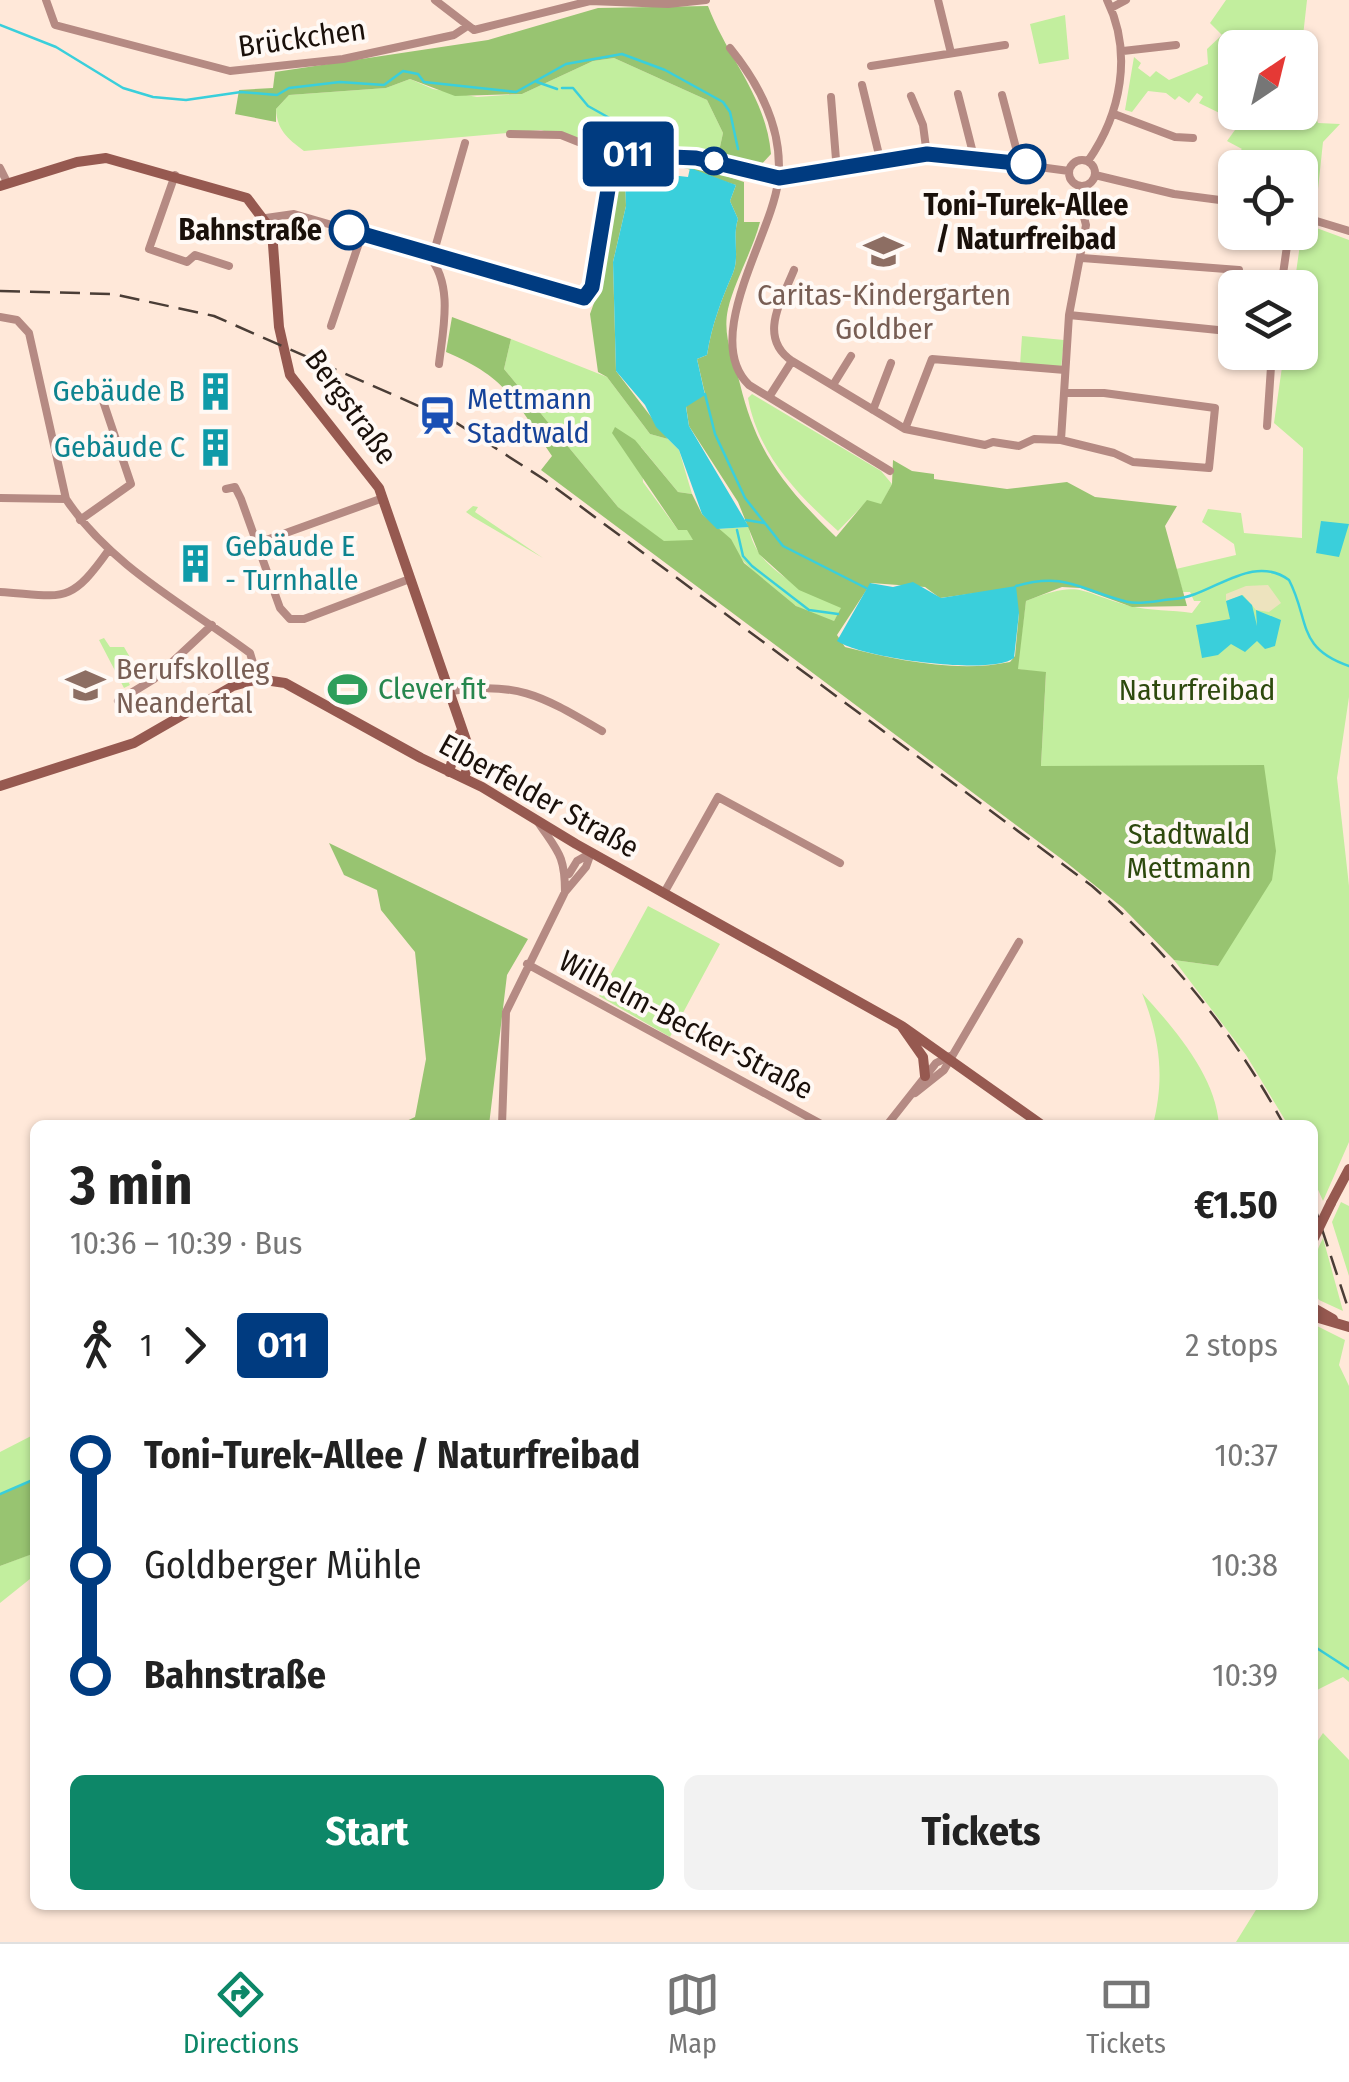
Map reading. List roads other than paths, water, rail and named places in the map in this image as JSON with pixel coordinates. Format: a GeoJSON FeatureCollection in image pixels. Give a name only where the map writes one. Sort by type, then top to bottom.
{"type":"FeatureCollection","features":[{"type":"Feature","properties":{"kind":"main road"},"geometry":{"type":"LineString","coordinates":[[4,185],[91,158],[121,160],[240,194],[266,218]]}},
{"type":"Feature","properties":{"kind":"main road","name":"Bergstraße"},"geometry":{"type":"LineString","coordinates":[[266,218],[272,231],[283,356],[290,375],[372,474],[383,498],[470,759],[464,778]]}},
{"type":"Feature","properties":{"kind":"main road"},"geometry":{"type":"LineString","coordinates":[[0,786],[134,743],[226,689],[258,679]]}},
{"type":"Feature","properties":{"kind":"main road","name":"Elberfelder Straße"},"geometry":{"type":"LineString","coordinates":[[258,679],[294,686],[902,1026],[950,1056],[1035,1120]]}},
{"type":"Feature","properties":{"kind":"main road"},"geometry":{"type":"LineString","coordinates":[[449,772],[459,750],[460,733]]}},
{"type":"Feature","properties":{"kind":"main road"},"geometry":{"type":"LineString","coordinates":[[902,1026],[923,1057],[925,1076]]}},
{"type":"Feature","properties":{"kind":"main road"},"geometry":{"type":"LineString","coordinates":[[1318,1232],[1349,1169]]}},
{"type":"Feature","properties":{"kind":"main road"},"geometry":{"type":"LineString","coordinates":[[1318,1310],[1343,1325]]}},
{"type":"Feature","properties":{"kind":"main road"},"geometry":{"type":"LineString","coordinates":[[1318,1318],[1343,1325]]}},
{"type":"Feature","properties":{"kind":"street","name":"Brückchen"},"geometry":{"type":"LineString","coordinates":[[46,0],[55,25],[126,41],[201,67],[243,71],[343,59],[454,35],[466,27],[480,29],[590,2],[668,4],[706,0]]}},
{"type":"Feature","properties":{"kind":"street"},"geometry":{"type":"LineString","coordinates":[[435,0],[457,13],[466,27]]}},
{"type":"Feature","properties":{"kind":"street"},"geometry":{"type":"LineString","coordinates":[[938,0],[952,53]]}},
{"type":"Feature","properties":{"kind":"street"},"geometry":{"type":"LineString","coordinates":[[1088,161],[1110,128],[1123,50],[1109,4],[1126,0]]}},
{"type":"Feature","properties":{"kind":"street"},"geometry":{"type":"LineString","coordinates":[[871,66],[1005,45]]}},
{"type":"Feature","properties":{"kind":"street"},"geometry":{"type":"LineString","coordinates":[[1123,50],[1176,45]]}},
{"type":"Feature","properties":{"kind":"street"},"geometry":{"type":"LineString","coordinates":[[730,48],[764,98],[774,130],[779,178],[767,227],[731,324],[743,379],[890,471]]}},
{"type":"Feature","properties":{"kind":"street"},"geometry":{"type":"LineString","coordinates":[[862,85],[881,162]]}},
{"type":"Feature","properties":{"kind":"street"},"geometry":{"type":"LineString","coordinates":[[958,94],[974,157]]}},
{"type":"Feature","properties":{"kind":"street"},"geometry":{"type":"LineString","coordinates":[[1002,95],[1015,129],[1020,163]]}},
{"type":"Feature","properties":{"kind":"street"},"geometry":{"type":"LineString","coordinates":[[912,96],[923,125],[927,154]]}},
{"type":"Feature","properties":{"kind":"street"},"geometry":{"type":"LineString","coordinates":[[831,98],[837,172]]}},
{"type":"Feature","properties":{"kind":"street"},"geometry":{"type":"LineString","coordinates":[[1114,114],[1176,136],[1193,138]]}},
{"type":"Feature","properties":{"kind":"street"},"geometry":{"type":"LineString","coordinates":[[510,134],[560,135],[616,157],[643,153],[696,158],[779,178],[837,172],[927,154],[1069,171]]}},
{"type":"Feature","properties":{"kind":"street"},"geometry":{"type":"LineString","coordinates":[[439,364],[445,299],[429,254],[466,143]]}},
{"type":"Feature","properties":{"kind":"street"},"geometry":{"type":"LineString","coordinates":[[266,218],[294,214],[587,297],[616,157]]}},
{"type":"Feature","properties":{"kind":"street"},"geometry":{"type":"LineString","coordinates":[[1084,187],[1072,182],[1069,171],[1075,162],[1088,161]]}},
{"type":"Feature","properties":{"kind":"street"},"geometry":{"type":"LineString","coordinates":[[1088,161],[1096,176],[1218,200]]}},
{"type":"Feature","properties":{"kind":"street"},"geometry":{"type":"LineString","coordinates":[[0,168],[4,185]]}},
{"type":"Feature","properties":{"kind":"street"},"geometry":{"type":"LineString","coordinates":[[175,176],[149,249],[187,262],[195,255],[228,266]]}},
{"type":"Feature","properties":{"kind":"street"},"geometry":{"type":"LineString","coordinates":[[1061,440],[1069,315],[1082,258],[1084,187],[1096,176]]}},
{"type":"Feature","properties":{"kind":"street"},"geometry":{"type":"LineString","coordinates":[[1318,222],[1349,231]]}},
{"type":"Feature","properties":{"kind":"street"},"geometry":{"type":"LineString","coordinates":[[331,326],[362,234]]}},
{"type":"Feature","properties":{"kind":"street"},"geometry":{"type":"LineString","coordinates":[[1082,258],[1239,270]]}},
{"type":"Feature","properties":{"kind":"street"},"geometry":{"type":"LineString","coordinates":[[794,270],[772,328],[778,347],[792,360],[905,429],[985,445],[993,442],[1019,446],[1034,438],[1061,440],[1133,462],[1209,468],[1217,414],[1212,407],[1066,393]]}},
{"type":"Feature","properties":{"kind":"street"},"geometry":{"type":"LineString","coordinates":[[1069,315],[1218,330]]}},
{"type":"Feature","properties":{"kind":"street"},"geometry":{"type":"LineString","coordinates":[[0,317],[16,320],[32,342],[66,499],[80,520],[108,551],[250,653],[258,679]]}},
{"type":"Feature","properties":{"kind":"street"},"geometry":{"type":"LineString","coordinates":[[833,385],[851,356]]}},
{"type":"Feature","properties":{"kind":"street"},"geometry":{"type":"LineString","coordinates":[[905,429],[932,359],[1065,370]]}},
{"type":"Feature","properties":{"kind":"street"},"geometry":{"type":"LineString","coordinates":[[769,398],[792,360]]}},
{"type":"Feature","properties":{"kind":"street"},"geometry":{"type":"LineString","coordinates":[[873,410],[890,363]]}},
{"type":"Feature","properties":{"kind":"street"},"geometry":{"type":"LineString","coordinates":[[1267,426],[1271,370]]}},
{"type":"Feature","properties":{"kind":"street"},"geometry":{"type":"LineString","coordinates":[[80,520],[132,484],[102,398]]}},
{"type":"Feature","properties":{"kind":"street"},"geometry":{"type":"LineString","coordinates":[[226,489],[235,487],[280,608],[290,619],[304,620],[408,580]]}},
{"type":"Feature","properties":{"kind":"street"},"geometry":{"type":"LineString","coordinates":[[0,498],[66,499]]}},
{"type":"Feature","properties":{"kind":"street"},"geometry":{"type":"LineString","coordinates":[[258,544],[383,498]]}},
{"type":"Feature","properties":{"kind":"street"},"geometry":{"type":"LineString","coordinates":[[0,592],[62,596],[76,592],[108,551]]}},
{"type":"Feature","properties":{"kind":"street"},"geometry":{"type":"LineString","coordinates":[[118,701],[154,679],[212,625]]}},
{"type":"Feature","properties":{"kind":"street"},"geometry":{"type":"LineString","coordinates":[[446,692],[482,686],[514,687],[544,698],[602,731]]}},
{"type":"Feature","properties":{"kind":"street"},"geometry":{"type":"LineString","coordinates":[[664,893],[718,797],[840,863]]}},
{"type":"Feature","properties":{"kind":"street"},"geometry":{"type":"LineString","coordinates":[[538,822],[560,851],[567,878]]}},
{"type":"Feature","properties":{"kind":"street"},"geometry":{"type":"LineString","coordinates":[[565,892],[576,861],[591,853]]}},
{"type":"Feature","properties":{"kind":"street"},"geometry":{"type":"LineString","coordinates":[[502,1120],[506,1012],[565,892],[586,867],[591,853]]}},
{"type":"Feature","properties":{"kind":"street"},"geometry":{"type":"LineString","coordinates":[[915,1092],[944,1070],[1019,942]]}},
{"type":"Feature","properties":{"kind":"street","name":"Wilhelm-Becker-Straße"},"geometry":{"type":"LineString","coordinates":[[527,964],[814,1120]]}},
{"type":"Feature","properties":{"kind":"street"},"geometry":{"type":"LineString","coordinates":[[891,1120],[925,1076],[950,1056]]}},
{"type":"Feature","properties":{"kind":"water"},"geometry":{"type":"Polygon","coordinates":[[[653,167],[653,173],[688,177],[690,168],[736,185],[730,201],[738,219],[735,267],[717,313],[707,355],[697,359],[705,395],[686,407],[689,426],[749,527],[717,529],[702,514],[679,450],[656,427],[645,405],[616,371],[613,262],[626,206],[625,177],[653,167]]]}},
{"type":"Feature","properties":{"kind":"water"},"geometry":{"type":"Polygon","coordinates":[[[1321,521],[1349,524],[1339,557],[1316,553],[1321,521]]]}},
{"type":"Feature","properties":{"kind":"water"},"geometry":{"type":"Polygon","coordinates":[[[913,582],[941,598],[1016,586],[1019,613],[1014,658],[980,665],[926,663],[872,653],[837,641],[870,583],[893,587],[913,582]]]}},
{"type":"Feature","properties":{"kind":"water"},"geometry":{"type":"Polygon","coordinates":[[[1242,595],[1252,605],[1257,626],[1256,610],[1281,620],[1275,646],[1265,649],[1257,641],[1245,652],[1231,644],[1218,655],[1202,658],[1196,625],[1230,619],[1226,601],[1242,595]]]}},
{"type":"Feature","properties":{"kind":"waterway"},"geometry":{"type":"LineString","coordinates":[[0,25],[56,47],[123,88],[153,97],[186,100],[241,92],[277,95],[289,88],[340,82],[384,85],[403,71],[418,74],[424,82],[516,92],[566,64],[622,54],[665,70],[723,102],[730,112],[738,149]]}},
{"type":"Feature","properties":{"kind":"waterway"},"geometry":{"type":"LineString","coordinates":[[537,82],[557,89]]}},
{"type":"Feature","properties":{"kind":"waterway"},"geometry":{"type":"LineString","coordinates":[[562,88],[573,88],[588,106],[622,125]]}},
{"type":"Feature","properties":{"kind":"waterway"},"geometry":{"type":"LineString","coordinates":[[705,394],[715,434],[745,498],[783,546],[866,588]]}},
{"type":"Feature","properties":{"kind":"waterway"},"geometry":{"type":"LineString","coordinates":[[746,520],[764,523]]}},
{"type":"Feature","properties":{"kind":"waterway"},"geometry":{"type":"LineString","coordinates":[[737,530],[743,556],[752,566],[809,610],[838,614]]}},
{"type":"Feature","properties":{"kind":"waterway"},"geometry":{"type":"LineString","coordinates":[[1016,586],[1061,582],[1139,603],[1188,596],[1246,573],[1275,573],[1289,580],[1312,641],[1320,651],[1349,666]]}},
{"type":"Feature","properties":{"kind":"waterway"},"geometry":{"type":"LineString","coordinates":[[0,1494],[30,1481]]}},
{"type":"Feature","properties":{"kind":"waterway"},"geometry":{"type":"LineString","coordinates":[[1318,1649],[1349,1669]]}},
{"type":"Feature","properties":{"kind":"railway"},"geometry":{"type":"LineString","coordinates":[[0,291],[113,294],[214,316],[455,422],[545,480],[1092,886],[1199,997],[1281,1120]]}},
{"type":"Feature","properties":{"kind":"railway"},"geometry":{"type":"LineString","coordinates":[[1318,1217],[1349,1311]]}},
{"type":"Feature","properties":{"kind":"place","name":"Toni-Turek-Allee / Naturfreibad"},"geometry":{"type":"Point","coordinates":[1026,164]}},
{"type":"Feature","properties":{"kind":"place","name":"Bahnstraße"},"geometry":{"type":"Point","coordinates":[349,230]}},
{"type":"Feature","properties":{"kind":"place","name":"Caritas-Kindergarten Goldber"},"geometry":{"type":"Point","coordinates":[884,251]}},
{"type":"Feature","properties":{"kind":"place","name":"Gebäude B"},"geometry":{"type":"Point","coordinates":[215,391]}},
{"type":"Feature","properties":{"kind":"place","name":"Mettmann Stadtwald"},"geometry":{"type":"Point","coordinates":[437,416]}},
{"type":"Feature","properties":{"kind":"place","name":"Gebäude C"},"geometry":{"type":"Point","coordinates":[215,447]}},
{"type":"Feature","properties":{"kind":"place","name":"Gebäude E - Turnhalle"},"geometry":{"type":"Point","coordinates":[195,563]}},
{"type":"Feature","properties":{"kind":"place","name":"Berufskolleg Neandertal"},"geometry":{"type":"Point","coordinates":[86,686]}},
{"type":"Feature","properties":{"kind":"place","name":"Clever fit"},"geometry":{"type":"Point","coordinates":[348,689]}},
{"type":"Feature","properties":{"kind":"park label","name":"Naturfreibad"},"geometry":{"type":"Point","coordinates":[1197,690]}},
{"type":"Feature","properties":{"kind":"park label","name":"Stadtwald Mettmann"},"geometry":{"type":"Point","coordinates":[1189,851]}}]}
